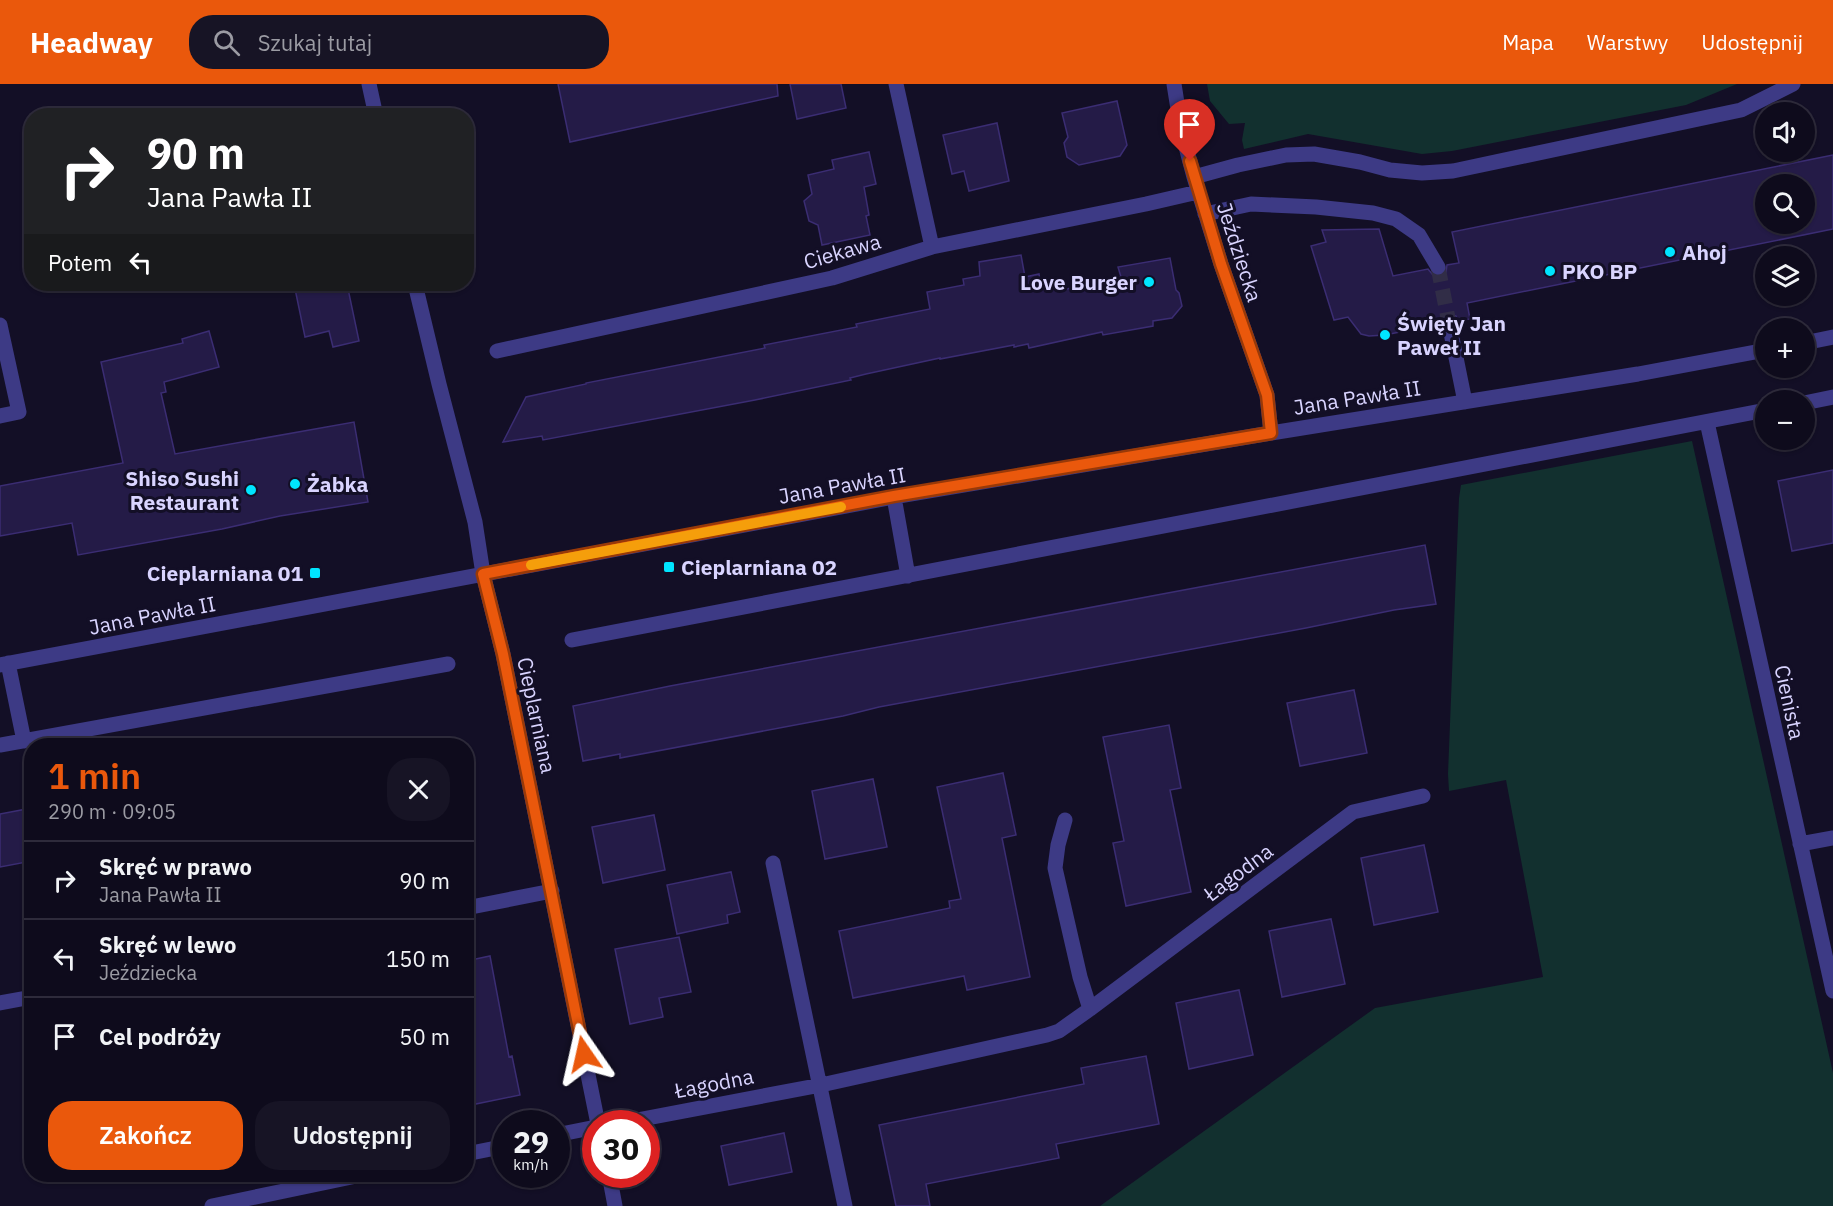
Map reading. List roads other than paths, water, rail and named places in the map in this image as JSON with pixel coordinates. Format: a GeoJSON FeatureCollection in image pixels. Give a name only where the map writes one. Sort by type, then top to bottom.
{"type":"FeatureCollection","features":[{"type":"Feature","properties":{"kind":"street"},"geometry":{"type":"LineString","coordinates":[[369,84],[374,108]]}},
{"type":"Feature","properties":{"kind":"street"},"geometry":{"type":"LineString","coordinates":[[896,84],[932,247]]}},
{"type":"Feature","properties":{"kind":"street","name":"Jeździecka"},"geometry":{"type":"LineString","coordinates":[[1174,84],[1181,128],[1196,184],[1267,395],[1271,433]]}},
{"type":"Feature","properties":{"kind":"street","name":"Ciekawa"},"geometry":{"type":"LineString","coordinates":[[496,351],[832,278],[932,247],[1196,184],[1238,165],[1286,155],[1314,154],[1390,170],[1422,173],[1453,171],[1741,110],[1793,84]]}},
{"type":"Feature","properties":{"kind":"street"},"geometry":{"type":"LineString","coordinates":[[1205,214],[1251,204],[1316,207],[1372,213],[1396,219],[1419,235],[1438,267]]}},
{"type":"Feature","properties":{"kind":"street","name":"Cieplarniana"},"geometry":{"type":"LineString","coordinates":[[417,291],[475,522],[483,574],[503,654],[595,1110]]}},
{"type":"Feature","properties":{"kind":"street"},"geometry":{"type":"LineString","coordinates":[[1449,322],[1465,402]]}},
{"type":"Feature","properties":{"kind":"street"},"geometry":{"type":"LineString","coordinates":[[0,325],[19,412],[0,416]]}},
{"type":"Feature","properties":{"kind":"street"},"geometry":{"type":"LineString","coordinates":[[1815,340],[1833,337]]}},
{"type":"Feature","properties":{"kind":"street","name":"Jana Pawła II"},"geometry":{"type":"LineString","coordinates":[[4,664],[894,496],[1638,374],[1755,352]]}},
{"type":"Feature","properties":{"kind":"street"},"geometry":{"type":"LineString","coordinates":[[1815,401],[1833,397]]}},
{"type":"Feature","properties":{"kind":"street"},"geometry":{"type":"LineString","coordinates":[[572,640],[1755,413]]}},
{"type":"Feature","properties":{"kind":"street","name":"Cienista"},"geometry":{"type":"LineString","coordinates":[[1707,422],[1833,991]]}},
{"type":"Feature","properties":{"kind":"street"},"geometry":{"type":"LineString","coordinates":[[894,496],[908,576]]}},
{"type":"Feature","properties":{"kind":"street"},"geometry":{"type":"LineString","coordinates":[[0,745],[24,741],[4,664]]}},
{"type":"Feature","properties":{"kind":"street"},"geometry":{"type":"LineString","coordinates":[[41,738],[448,664]]}},
{"type":"Feature","properties":{"kind":"street","name":"Łagodna"},"geometry":{"type":"LineString","coordinates":[[660,1115],[821,1084],[1047,1035],[1059,1030],[1353,812],[1424,796]]}},
{"type":"Feature","properties":{"kind":"street"},"geometry":{"type":"LineString","coordinates":[[1065,820],[1055,868],[1080,977],[1090,1009]]}},
{"type":"Feature","properties":{"kind":"street"},"geometry":{"type":"LineString","coordinates":[[1800,844],[1833,838]]}},
{"type":"Feature","properties":{"kind":"street"},"geometry":{"type":"LineString","coordinates":[[773,862],[845,1206]]}},
{"type":"Feature","properties":{"kind":"street"},"geometry":{"type":"LineString","coordinates":[[474,906],[552,891]]}},
{"type":"Feature","properties":{"kind":"street"},"geometry":{"type":"LineString","coordinates":[[0,1003],[24,998]]}},
{"type":"Feature","properties":{"kind":"street"},"geometry":{"type":"LineString","coordinates":[[474,1152],[492,1149]]}},
{"type":"Feature","properties":{"kind":"street"},"geometry":{"type":"LineString","coordinates":[[212,1206],[328,1182]]}},
{"type":"Feature","properties":{"kind":"street"},"geometry":{"type":"LineString","coordinates":[[612,1188],[615,1206]]}},
{"type":"Feature","properties":{"kind":"tunnel"},"geometry":{"type":"LineString","coordinates":[[1438,267],[1449,323]]}},
{"type":"Feature","properties":{"kind":"place","name":"Ahoj"},"geometry":{"type":"Point","coordinates":[1670,252]}},
{"type":"Feature","properties":{"kind":"place","name":"PKO BP"},"geometry":{"type":"Point","coordinates":[1550,271]}},
{"type":"Feature","properties":{"kind":"place","name":"Love Burger"},"geometry":{"type":"Point","coordinates":[1149,282]}},
{"type":"Feature","properties":{"kind":"place","name":"Święty Jan Paweł II"},"geometry":{"type":"Point","coordinates":[1385,335]}},
{"type":"Feature","properties":{"kind":"place","name":"Żabka"},"geometry":{"type":"Point","coordinates":[295,484]}},
{"type":"Feature","properties":{"kind":"place","name":"Shiso Sushi Restaurant"},"geometry":{"type":"Point","coordinates":[251,490]}},
{"type":"Feature","properties":{"kind":"place","name":"Cieplarniana 02"},"geometry":{"type":"Point","coordinates":[669,567]}},
{"type":"Feature","properties":{"kind":"place","name":"Cieplarniana 01"},"geometry":{"type":"Point","coordinates":[315,573]}}]}
